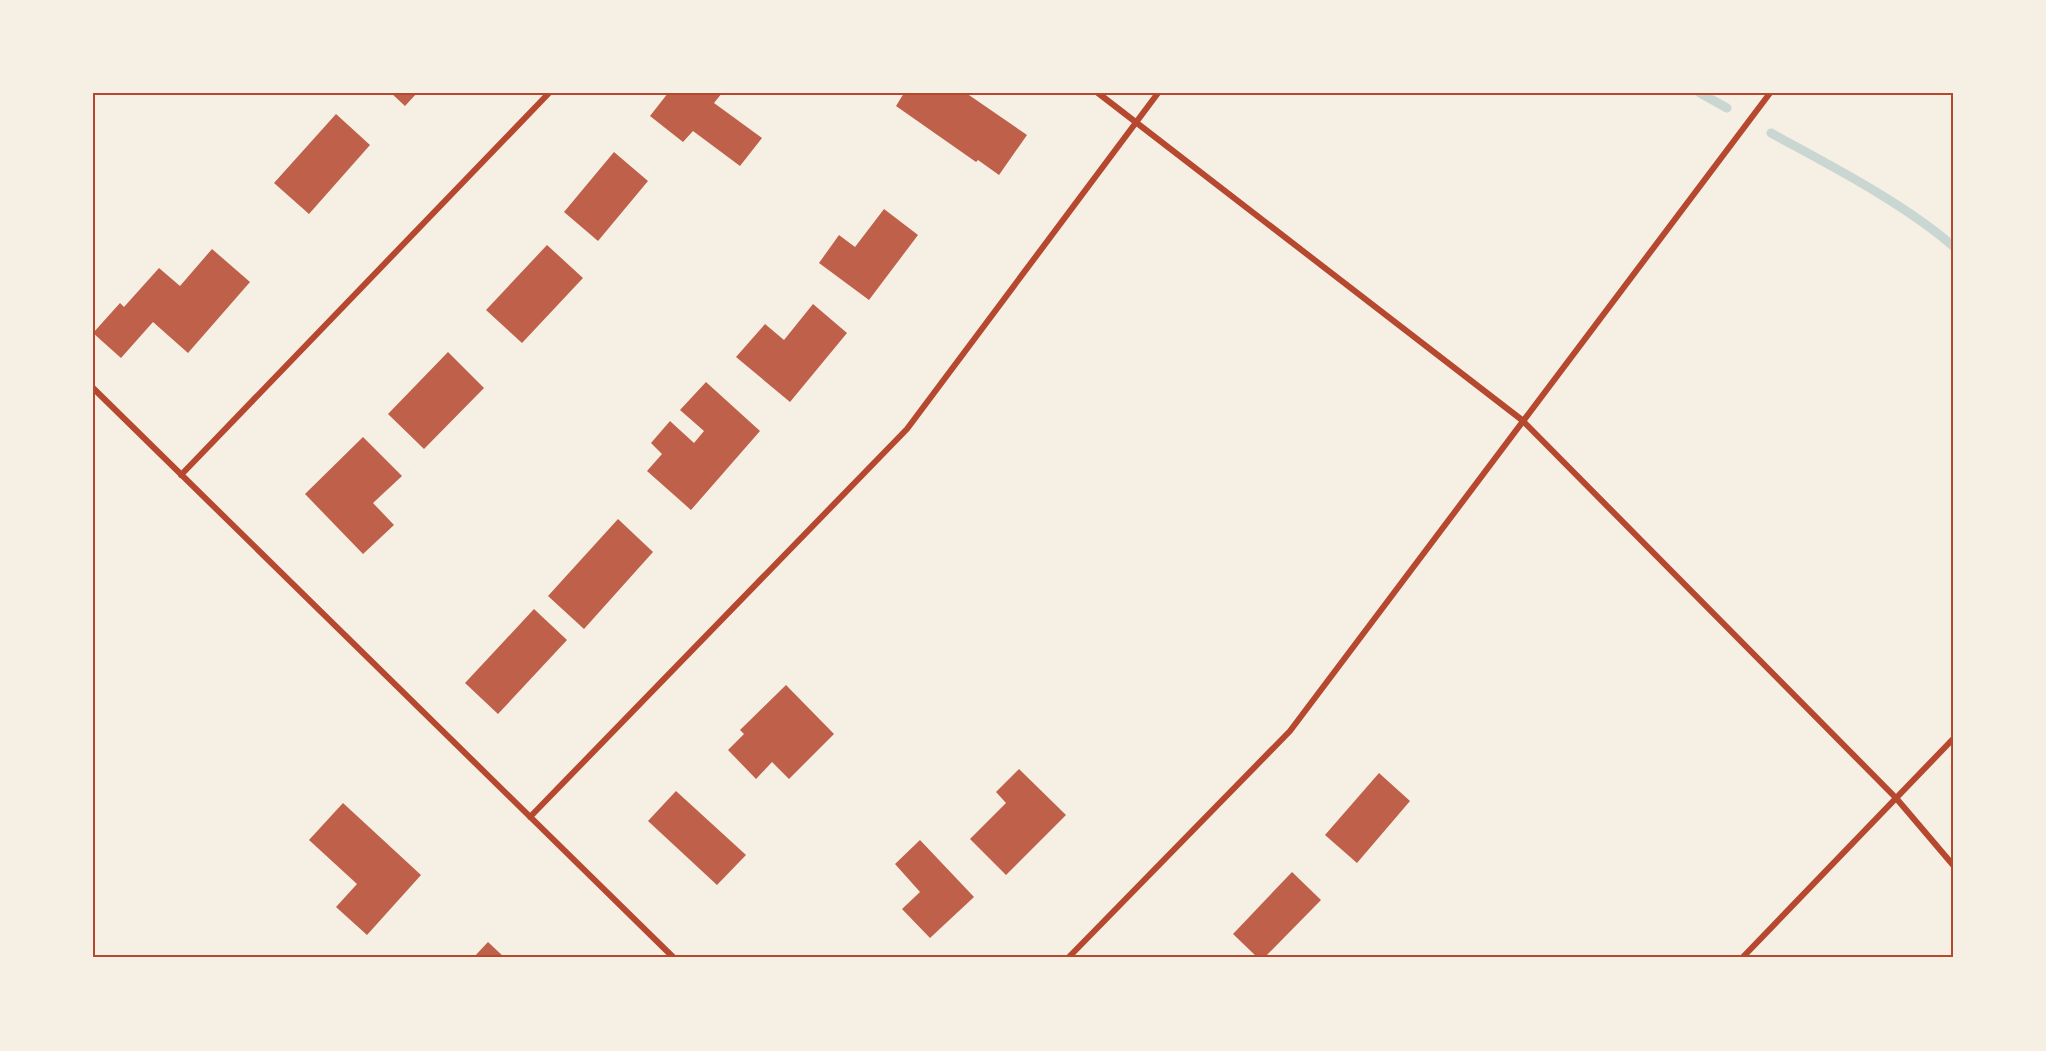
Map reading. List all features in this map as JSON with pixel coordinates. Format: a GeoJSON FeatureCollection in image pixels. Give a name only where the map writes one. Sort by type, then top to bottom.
{"type":"FeatureCollection","features":[{"type":"Feature","properties":{"kind":"street"},"geometry":{"type":"LineString","coordinates":[[181,475],[549,93]]}},
{"type":"Feature","properties":{"kind":"street"},"geometry":{"type":"LineString","coordinates":[[1098,93],[1522,420],[1896,798],[1953,865]]}},
{"type":"Feature","properties":{"kind":"street"},"geometry":{"type":"LineString","coordinates":[[530,817],[907,429],[1158,93]]}},
{"type":"Feature","properties":{"kind":"street"},"geometry":{"type":"LineString","coordinates":[[1068,958],[1290,731],[1770,93]]}},
{"type":"Feature","properties":{"kind":"street"},"geometry":{"type":"LineString","coordinates":[[93,388],[674,958]]}},
{"type":"Feature","properties":{"kind":"street"},"geometry":{"type":"LineString","coordinates":[[1742,958],[1953,739]]}},
{"type":"Feature","properties":{"kind":"building"},"geometry":{"type":"Polygon","coordinates":[[[391,93],[417,93],[405,106],[391,93]]]}},
{"type":"Feature","properties":{"kind":"building"},"geometry":{"type":"Polygon","coordinates":[[[668,93],[722,93],[714,103],[762,138],[740,166],[693,131],[683,142],[650,116],[668,93]]]}},
{"type":"Feature","properties":{"kind":"building"},"geometry":{"type":"Polygon","coordinates":[[[904,93],[966,93],[1027,135],[999,175],[978,160],[976,162],[896,106],[904,93]]]}},
{"type":"Feature","properties":{"kind":"building"},"geometry":{"type":"Polygon","coordinates":[[[336,114],[370,145],[309,214],[274,183],[336,114]]]}},
{"type":"Feature","properties":{"kind":"building"},"geometry":{"type":"Polygon","coordinates":[[[614,152],[648,181],[598,241],[564,212],[614,152]]]}},
{"type":"Feature","properties":{"kind":"building"},"geometry":{"type":"Polygon","coordinates":[[[884,209],[918,235],[869,300],[819,263],[839,235],[855,247],[884,209]]]}},
{"type":"Feature","properties":{"kind":"building"},"geometry":{"type":"Polygon","coordinates":[[[547,245],[583,278],[522,343],[486,310],[547,245]]]}},
{"type":"Feature","properties":{"kind":"building"},"geometry":{"type":"Polygon","coordinates":[[[212,249],[250,282],[188,353],[153,322],[121,358],[93,333],[120,303],[124,307],[159,268],[180,286],[212,249]]]}},
{"type":"Feature","properties":{"kind":"building"},"geometry":{"type":"Polygon","coordinates":[[[813,304],[847,333],[790,402],[736,357],[765,324],[784,340],[813,304]]]}},
{"type":"Feature","properties":{"kind":"building"},"geometry":{"type":"Polygon","coordinates":[[[448,352],[484,388],[424,449],[388,414],[448,352]]]}},
{"type":"Feature","properties":{"kind":"building"},"geometry":{"type":"Polygon","coordinates":[[[706,382],[760,431],[691,510],[647,471],[662,454],[651,443],[670,421],[694,443],[704,431],[680,410],[706,382]]]}},
{"type":"Feature","properties":{"kind":"building"},"geometry":{"type":"Polygon","coordinates":[[[363,437],[402,476],[373,503],[394,525],[363,554],[305,494],[363,437]]]}},
{"type":"Feature","properties":{"kind":"building"},"geometry":{"type":"Polygon","coordinates":[[[618,519],[653,552],[584,629],[548,596],[618,519]]]}},
{"type":"Feature","properties":{"kind":"building"},"geometry":{"type":"Polygon","coordinates":[[[534,609],[567,640],[498,714],[465,683],[534,609]]]}},
{"type":"Feature","properties":{"kind":"building"},"geometry":{"type":"Polygon","coordinates":[[[786,685],[834,734],[789,779],[772,762],[756,779],[728,750],[744,734],[740,730],[786,685]]]}},
{"type":"Feature","properties":{"kind":"building"},"geometry":{"type":"Polygon","coordinates":[[[1019,769],[1066,815],[1006,875],[970,839],[1006,803],[996,792],[1019,769]]]}},
{"type":"Feature","properties":{"kind":"building"},"geometry":{"type":"Polygon","coordinates":[[[1379,773],[1410,801],[1357,863],[1325,835],[1379,773]]]}},
{"type":"Feature","properties":{"kind":"building"},"geometry":{"type":"Polygon","coordinates":[[[676,791],[746,855],[717,885],[648,821],[676,791]]]}},
{"type":"Feature","properties":{"kind":"building"},"geometry":{"type":"Polygon","coordinates":[[[343,803],[421,875],[367,935],[336,907],[357,884],[309,840],[343,803]]]}},
{"type":"Feature","properties":{"kind":"building"},"geometry":{"type":"Polygon","coordinates":[[[920,840],[974,897],[930,938],[902,909],[920,892],[895,864],[920,840]]]}},
{"type":"Feature","properties":{"kind":"building"},"geometry":{"type":"Polygon","coordinates":[[[1292,872],[1321,900],[1264,958],[1258,958],[1233,934],[1292,872]]]}},
{"type":"Feature","properties":{"kind":"building"},"geometry":{"type":"Polygon","coordinates":[[[488,942],[505,958],[473,958],[488,942]]]}},
{"type":"Feature","properties":{"kind":"waterway"},"geometry":{"type":"LineString","coordinates":[[1700,93],[1727,108]]}},
{"type":"Feature","properties":{"kind":"waterway"},"geometry":{"type":"LineString","coordinates":[[1771,133],[1889,200],[1953,246]]}}]}
